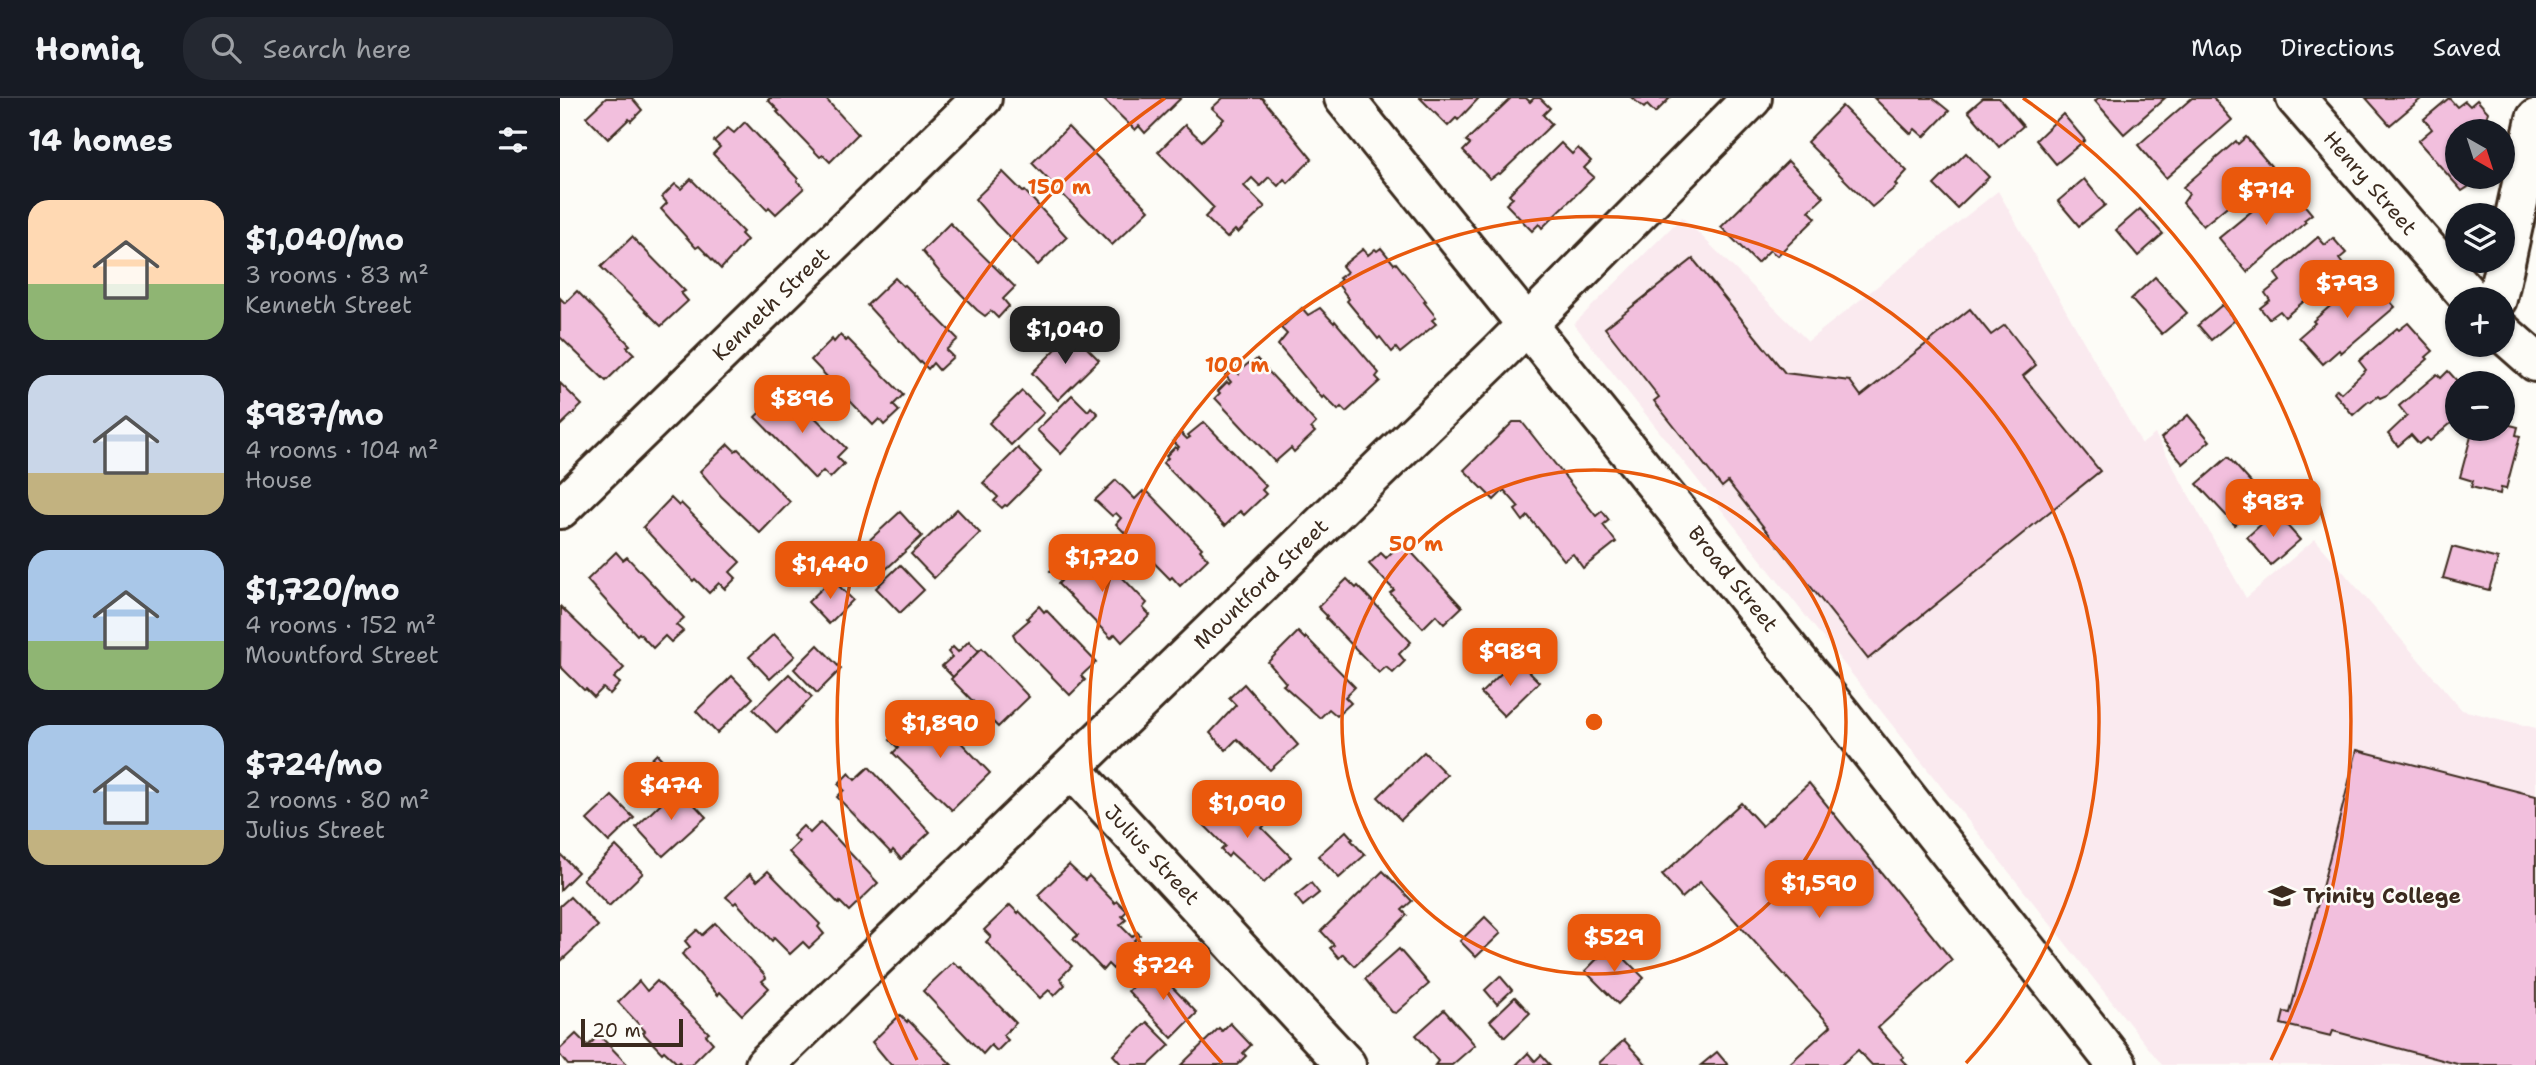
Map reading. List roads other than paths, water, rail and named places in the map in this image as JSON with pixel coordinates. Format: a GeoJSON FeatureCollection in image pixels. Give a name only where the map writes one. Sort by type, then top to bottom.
{"type":"FeatureCollection","features":[{"type":"Feature","properties":{"kind":"street","name":"Kenneth Street"},"geometry":{"type":"LineString","coordinates":[[560,509],[982,98]]}},
{"type":"Feature","properties":{"kind":"street","name":"Broad Street"},"geometry":{"type":"LineString","coordinates":[[1344,98],[1900,788],[2117,1065]]}},
{"type":"Feature","properties":{"kind":"street","name":"Mountford Street"},"geometry":{"type":"LineString","coordinates":[[765,1065],[1528,324],[1752,98]]}},
{"type":"Feature","properties":{"kind":"street","name":"Henry Street"},"geometry":{"type":"LineString","coordinates":[[2296,98],[2461,287]]}},
{"type":"Feature","properties":{"kind":"street"},"geometry":{"type":"LineString","coordinates":[[2500,287],[2536,119]]}},
{"type":"Feature","properties":{"kind":"street"},"geometry":{"type":"LineString","coordinates":[[2515,343],[2536,362]]}},
{"type":"Feature","properties":{"kind":"street","name":"Julius Street"},"geometry":{"type":"LineString","coordinates":[[1072,769],[1346,1065]]}},
{"type":"Feature","properties":{"kind":"place","name":"Trinity College"},"geometry":{"type":"Point","coordinates":[2282,896]}}]}
